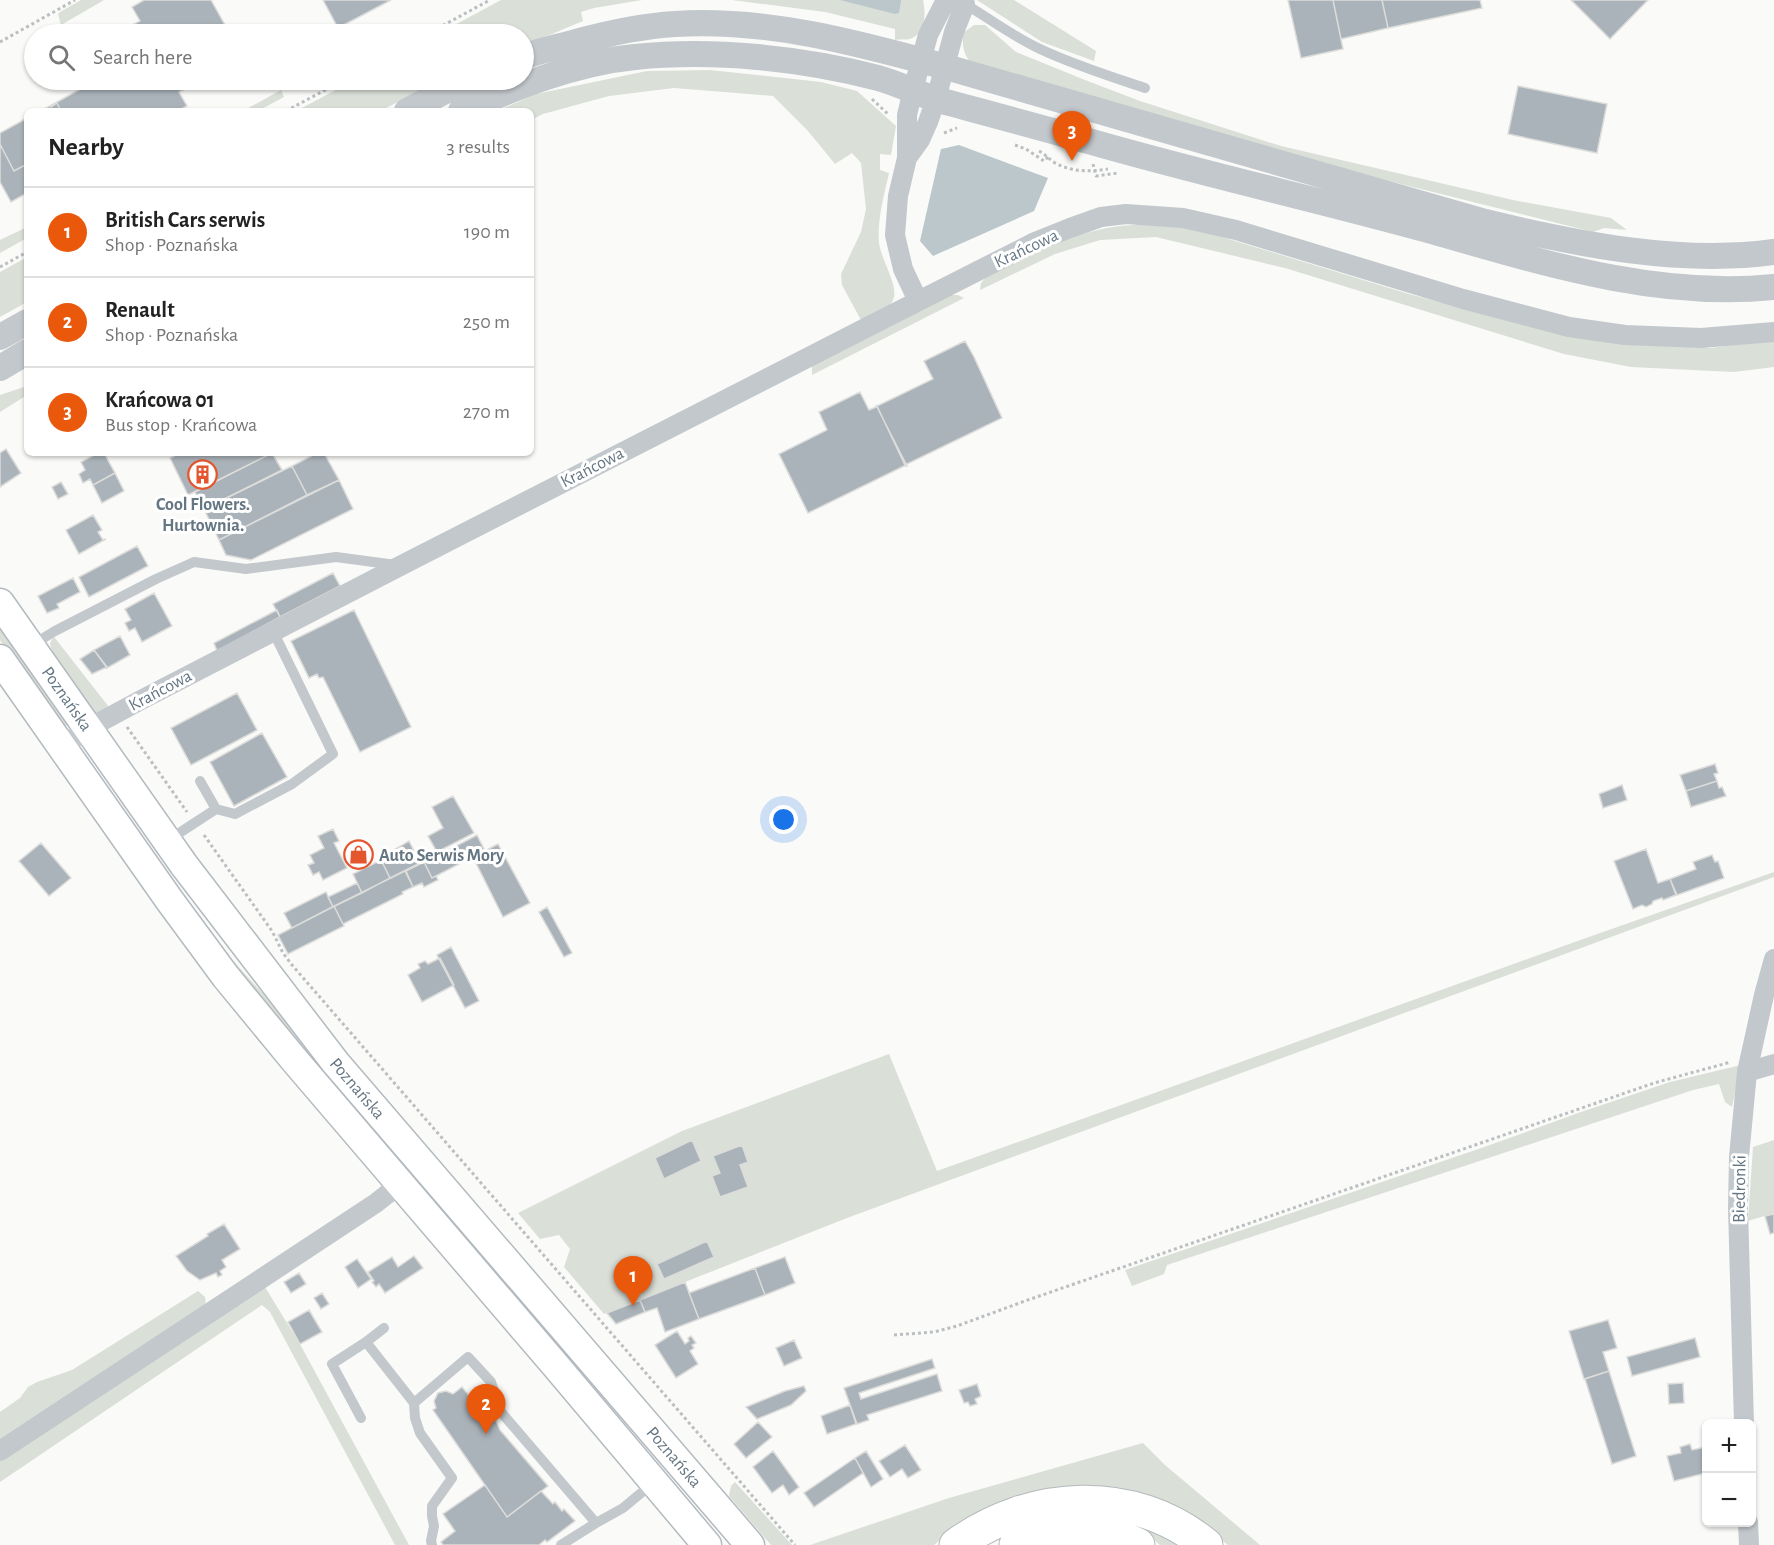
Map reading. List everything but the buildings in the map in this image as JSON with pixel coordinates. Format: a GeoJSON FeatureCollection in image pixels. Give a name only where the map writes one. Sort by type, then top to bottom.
{"type":"FeatureCollection","features":[{"type":"Feature","properties":{"kind":"highway"},"geometry":{"type":"LineString","coordinates":[[956,1545],[987,1526],[1012,1515],[1080,1501],[1112,1503],[1145,1511],[1206,1545]]}},
{"type":"Feature","properties":{"kind":"highway"},"geometry":{"type":"LineString","coordinates":[[1016,1545],[1057,1534],[1077,1533],[1098,1534],[1138,1545]]}},
{"type":"Feature","properties":{"kind":"main road","name":"Poznańska"},"geometry":{"type":"LineString","coordinates":[[0,603],[167,841],[335,1062],[750,1545]]}},
{"type":"Feature","properties":{"kind":"main road","name":"Poznańska"},"geometry":{"type":"LineString","coordinates":[[0,659],[226,977],[707,1545]]}},
{"type":"Feature","properties":{"kind":"street"},"geometry":{"type":"LineString","coordinates":[[918,301],[903,269],[895,235],[898,196],[906,158],[920,140],[924,95],[921,60],[928,35],[957,1]]}},
{"type":"Feature","properties":{"kind":"street"},"geometry":{"type":"LineString","coordinates":[[924,95],[946,67],[954,33],[957,1]]}},
{"type":"Feature","properties":{"kind":"street"},"geometry":{"type":"LineString","coordinates":[[534,54],[610,33],[675,24],[727,23],[780,28],[881,49],[1463,215],[1541,235],[1598,246],[1659,252],[1738,255],[1774,252]]}},
{"type":"Feature","properties":{"kind":"street"},"geometry":{"type":"LineString","coordinates":[[534,81],[633,57],[673,54],[723,55],[778,60],[874,77],[924,95],[1146,158],[1339,206],[1583,273],[1649,285],[1689,288],[1734,290],[1774,287]]}},
{"type":"Feature","properties":{"kind":"street"},"geometry":{"type":"LineString","coordinates":[[413,108],[447,90]]}},
{"type":"Feature","properties":{"kind":"street"},"geometry":{"type":"LineString","coordinates":[[468,108],[511,90]]}},
{"type":"Feature","properties":{"kind":"street","name":"Krańcowa"},"geometry":{"type":"LineString","coordinates":[[61,747],[88,728],[273,631],[918,301],[1035,242],[1101,217],[1126,214],[1194,220],[1236,230],[1463,299],[1569,327],[1625,335],[1701,338],[1774,332]]}},
{"type":"Feature","properties":{"kind":"street"},"geometry":{"type":"LineString","coordinates":[[0,337],[24,324]]}},
{"type":"Feature","properties":{"kind":"street"},"geometry":{"type":"LineString","coordinates":[[0,368],[24,354]]}},
{"type":"Feature","properties":{"kind":"street","name":"Biedronki"},"geometry":{"type":"LineString","coordinates":[[1744,1419],[1738,1208],[1739,1157],[1748,1064],[1774,959]]}},
{"type":"Feature","properties":{"kind":"street"},"geometry":{"type":"LineString","coordinates":[[1748,1064],[1774,1064]]}},
{"type":"Feature","properties":{"kind":"street"},"geometry":{"type":"LineString","coordinates":[[0,1451],[376,1203],[400,1184]]}},
{"type":"Feature","properties":{"kind":"street"},"geometry":{"type":"LineString","coordinates":[[1748,1527],[1749,1545]]}},
{"type":"Feature","properties":{"kind":"lane"},"geometry":{"type":"LineString","coordinates":[[957,1],[1039,48],[1144,88]]}},
{"type":"Feature","properties":{"kind":"lane"},"geometry":{"type":"LineString","coordinates":[[31,646],[53,632],[194,562],[246,569],[336,557],[400,566]]}},
{"type":"Feature","properties":{"kind":"lane"},"geometry":{"type":"LineString","coordinates":[[200,781],[216,809],[235,814],[292,784],[333,754],[273,631]]}},
{"type":"Feature","properties":{"kind":"lane"},"geometry":{"type":"LineString","coordinates":[[167,841],[216,809]]}},
{"type":"Feature","properties":{"kind":"lane"},"geometry":{"type":"LineString","coordinates":[[361,1418],[332,1364],[384,1328]]}},
{"type":"Feature","properties":{"kind":"lane"},"geometry":{"type":"LineString","coordinates":[[366,1342],[414,1403],[415,1418],[420,1433],[452,1478],[432,1506],[434,1526],[430,1541],[432,1545]]}},
{"type":"Feature","properties":{"kind":"lane"},"geometry":{"type":"LineString","coordinates":[[414,1403],[468,1357],[491,1382],[501,1412],[596,1523]]}},
{"type":"Feature","properties":{"kind":"lane"},"geometry":{"type":"LineString","coordinates":[[561,1545],[623,1508],[654,1482]]}},
{"type":"Feature","properties":{"kind":"path"},"geometry":{"type":"LineString","coordinates":[[32,24],[75,0]]}},
{"type":"Feature","properties":{"kind":"path"},"geometry":{"type":"LineString","coordinates":[[446,24],[490,0]]}},
{"type":"Feature","properties":{"kind":"path"},"geometry":{"type":"LineString","coordinates":[[0,42],[24,29]]}},
{"type":"Feature","properties":{"kind":"path"},"geometry":{"type":"LineString","coordinates":[[292,108],[325,90]]}},
{"type":"Feature","properties":{"kind":"path"},"geometry":{"type":"LineString","coordinates":[[871,97],[882,110],[897,120]]}},
{"type":"Feature","properties":{"kind":"path"},"geometry":{"type":"LineString","coordinates":[[0,267],[24,254]]}},
{"type":"Feature","properties":{"kind":"path"},"geometry":{"type":"LineString","coordinates":[[117,713],[273,931],[283,953],[292,965],[795,1545]]}},
{"type":"Feature","properties":{"kind":"path"},"geometry":{"type":"LineString","coordinates":[[894,1335],[934,1332],[957,1326],[1654,1083],[1748,1064]]}},
{"type":"Feature","properties":{"kind":"shaded area"},"geometry":{"type":"Polygon","coordinates":[[[81,0],[104,0],[63,24],[61,24],[58,14],[81,0]]]}},
{"type":"Feature","properties":{"kind":"shaded area"},"geometry":{"type":"Polygon","coordinates":[[[501,0],[642,0],[581,12],[583,21],[534,40],[534,24],[457,24],[501,0]]]}},
{"type":"Feature","properties":{"kind":"shaded area"},"geometry":{"type":"Polygon","coordinates":[[[732,0],[923,0],[924,22],[915,36],[895,40],[895,29],[825,12],[732,0]]]}},
{"type":"Feature","properties":{"kind":"shaded area"},"geometry":{"type":"Polygon","coordinates":[[[840,0],[901,1],[899,13],[895,14],[840,0]]]}},
{"type":"Feature","properties":{"kind":"shaded area"},"geometry":{"type":"Polygon","coordinates":[[[977,0],[1014,0],[1096,51],[1094,61],[1042,42],[977,0]]]}},
{"type":"Feature","properties":{"kind":"shaded area"},"geometry":{"type":"Polygon","coordinates":[[[974,25],[985,25],[1016,52],[1085,80],[1140,101],[1281,146],[1513,200],[1611,218],[1627,230],[1604,228],[1593,232],[1357,173],[973,66],[964,51],[963,33],[974,25]]]}},
{"type":"Feature","properties":{"kind":"shaded area"},"geometry":{"type":"Polygon","coordinates":[[[710,70],[821,82],[857,91],[896,126],[891,155],[880,154],[880,170],[889,173],[880,217],[879,243],[894,291],[894,297],[889,306],[862,322],[842,285],[841,274],[861,232],[866,209],[861,163],[852,153],[835,164],[808,131],[773,96],[674,88],[609,96],[534,118],[534,108],[504,108],[536,94],[647,71],[710,70]]]}},
{"type":"Feature","properties":{"kind":"shaded area"},"geometry":{"type":"Polygon","coordinates":[[[281,90],[284,97],[264,108],[248,108],[281,90]]]}},
{"type":"Feature","properties":{"kind":"shaded area"},"geometry":{"type":"Polygon","coordinates":[[[336,90],[421,90],[386,108],[302,108],[336,90]]]}},
{"type":"Feature","properties":{"kind":"shaded area"},"geometry":{"type":"Polygon","coordinates":[[[959,145],[1048,178],[1034,211],[933,256],[920,241],[941,149],[959,145]]]}},
{"type":"Feature","properties":{"kind":"shaded area"},"geometry":{"type":"Polygon","coordinates":[[[1150,224],[1182,227],[1219,236],[1409,294],[1568,336],[1711,348],[1774,339],[1774,367],[1734,372],[1631,367],[1564,354],[1285,268],[1156,237],[1100,240],[1055,254],[980,290],[981,283],[986,277],[1064,240],[1096,230],[1150,224]]]}},
{"type":"Feature","properties":{"kind":"shaded area"},"geometry":{"type":"Polygon","coordinates":[[[24,228],[24,240],[0,253],[0,240],[24,228]]]}},
{"type":"Feature","properties":{"kind":"shaded area"},"geometry":{"type":"Polygon","coordinates":[[[24,259],[24,304],[0,317],[0,272],[24,259]]]}},
{"type":"Feature","properties":{"kind":"shaded area"},"geometry":{"type":"Polygon","coordinates":[[[951,295],[964,298],[812,375],[812,365],[951,295]]]}},
{"type":"Feature","properties":{"kind":"shaded area"},"geometry":{"type":"Polygon","coordinates":[[[24,387],[24,397],[0,412],[0,395],[24,387]]]}},
{"type":"Feature","properties":{"kind":"shaded area"},"geometry":{"type":"Polygon","coordinates":[[[0,621],[68,723],[65,728],[59,725],[0,640],[0,621]]]}},
{"type":"Feature","properties":{"kind":"shaded area"},"geometry":{"type":"Polygon","coordinates":[[[53,637],[112,711],[99,715],[94,712],[52,651],[50,644],[53,637]]]}},
{"type":"Feature","properties":{"kind":"shaded area"},"geometry":{"type":"Polygon","coordinates":[[[82,753],[226,953],[297,1031],[345,1093],[340,1096],[228,964],[82,753]]]}},
{"type":"Feature","properties":{"kind":"shaded area"},"geometry":{"type":"Polygon","coordinates":[[[1774,872],[1774,877],[847,1218],[604,1314],[564,1267],[570,1249],[559,1235],[540,1239],[518,1213],[682,1131],[889,1054],[937,1171],[1774,872]]]}},
{"type":"Feature","properties":{"kind":"shaded area"},"geometry":{"type":"Polygon","coordinates":[[[1741,1065],[1732,1107],[1725,1102],[1719,1084],[1693,1090],[1167,1265],[1164,1274],[1132,1286],[1125,1270],[1670,1082],[1741,1065]]]}},
{"type":"Feature","properties":{"kind":"shaded area"},"geometry":{"type":"Polygon","coordinates":[[[1774,1140],[1774,1213],[1748,1221],[1753,1147],[1774,1140]]]}},
{"type":"Feature","properties":{"kind":"shaded area"},"geometry":{"type":"Polygon","coordinates":[[[265,1287],[301,1346],[409,1545],[395,1545],[270,1312],[262,1305],[0,1482],[0,1460],[265,1287]]]}},
{"type":"Feature","properties":{"kind":"shaded area"},"geometry":{"type":"Polygon","coordinates":[[[198,1291],[205,1297],[206,1306],[0,1443],[0,1412],[20,1398],[28,1387],[72,1370],[198,1291]]]}},
{"type":"Feature","properties":{"kind":"shaded area"},"geometry":{"type":"Polygon","coordinates":[[[1143,1443],[1165,1465],[1260,1545],[1228,1545],[1196,1521],[1165,1503],[1114,1488],[1076,1485],[1013,1500],[962,1521],[934,1545],[810,1545],[949,1498],[1143,1443]]]}},
{"type":"Feature","properties":{"kind":"shaded area"},"geometry":{"type":"Polygon","coordinates":[[[735,1482],[792,1545],[771,1545],[729,1496],[731,1486],[735,1482]]]}},
{"type":"Feature","properties":{"kind":"shaded area"},"geometry":{"type":"Polygon","coordinates":[[[1105,1516],[1170,1535],[1183,1545],[1160,1545],[1152,1538],[1105,1516]]]}},
{"type":"Feature","properties":{"kind":"place","name":"Krańcowa 01"},"geometry":{"type":"Point","coordinates":[1072,161]}},
{"type":"Feature","properties":{"kind":"place","name":"Cool Flowers. Hurtownia."},"geometry":{"type":"Point","coordinates":[203,475]}},
{"type":"Feature","properties":{"kind":"place","name":"Auto Serwis Mory"},"geometry":{"type":"Point","coordinates":[358,855]}},
{"type":"Feature","properties":{"kind":"place","name":"British Cars serwis"},"geometry":{"type":"Point","coordinates":[633,1306]}},
{"type":"Feature","properties":{"kind":"place","name":"Renault"},"geometry":{"type":"Point","coordinates":[486,1434]}}]}
